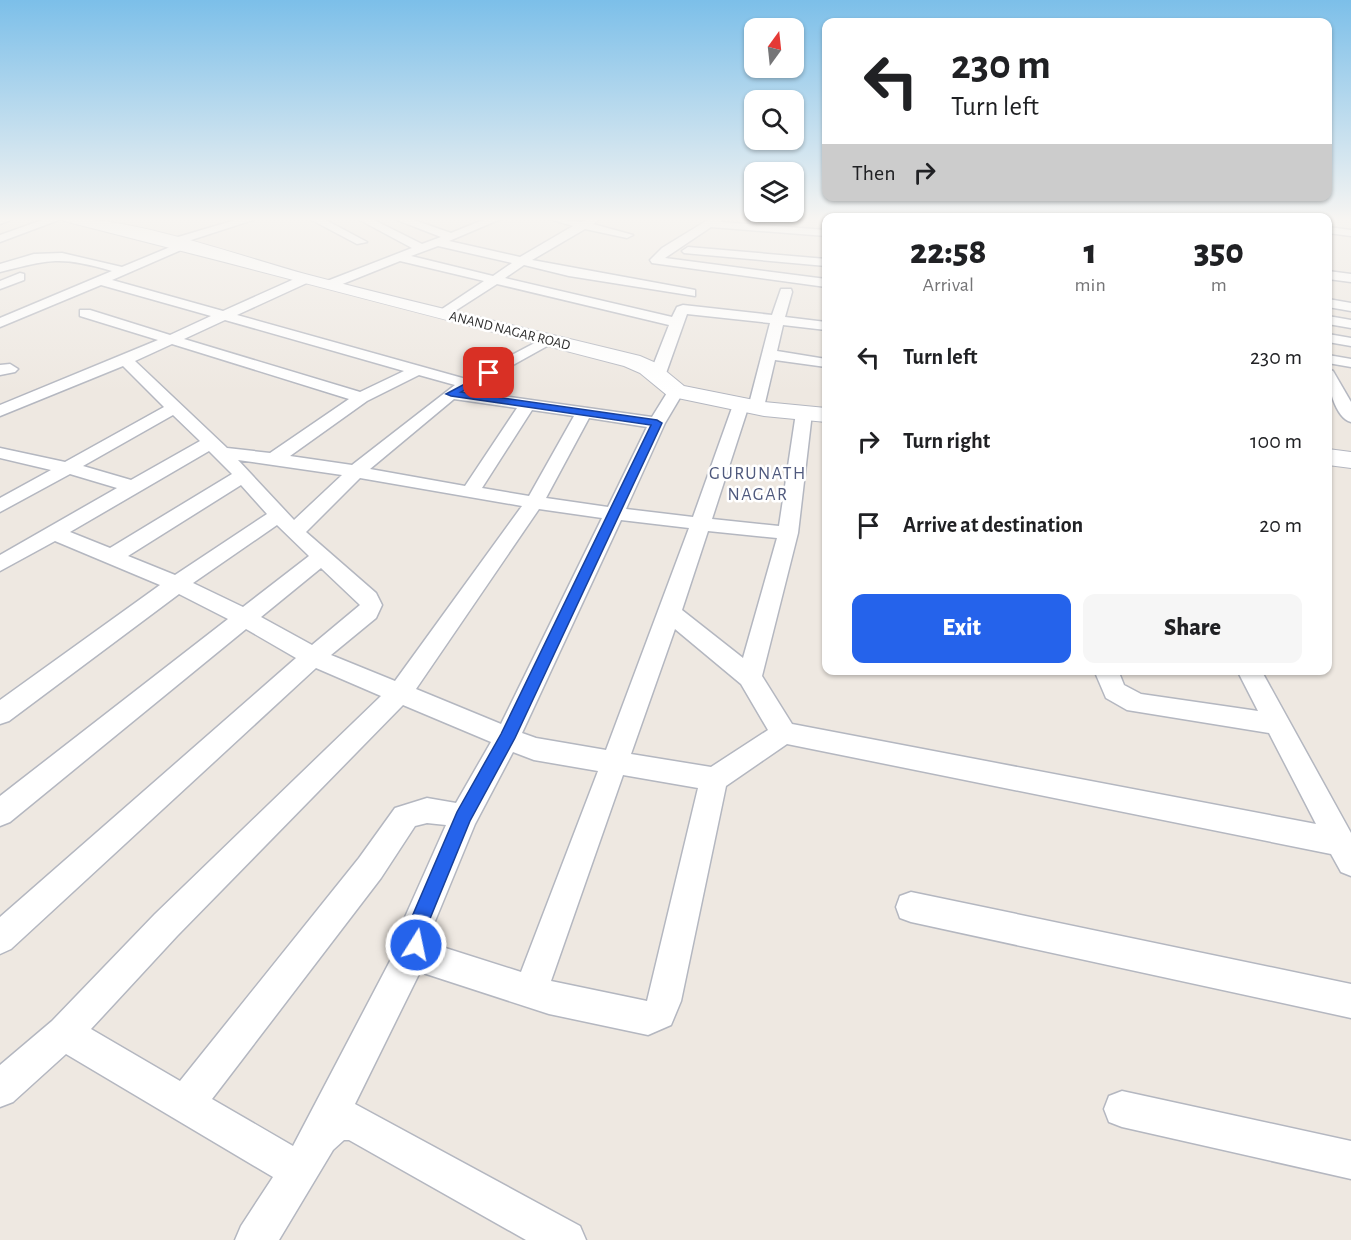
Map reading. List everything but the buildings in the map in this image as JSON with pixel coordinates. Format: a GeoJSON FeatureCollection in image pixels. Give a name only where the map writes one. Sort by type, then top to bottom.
{"type":"FeatureCollection","features":[{"type":"Feature","properties":{"kind":"street"},"geometry":{"type":"LineString","coordinates":[[0,322],[113,276]]}},
{"type":"Feature","properties":{"kind":"street","name":"ANAND NAGAR ROAD"},"geometry":{"type":"LineString","coordinates":[[294,276],[632,361],[648,368],[676,391],[748,406],[822,414]]}},
{"type":"Feature","properties":{"kind":"street"},"geometry":{"type":"LineString","coordinates":[[331,284],[351,276]]}},
{"type":"Feature","properties":{"kind":"street"},"geometry":{"type":"LineString","coordinates":[[475,276],[681,316],[777,320],[822,326]]}},
{"type":"Feature","properties":{"kind":"street"},"geometry":{"type":"LineString","coordinates":[[444,314],[499,276]]}},
{"type":"Feature","properties":{"kind":"street"},"geometry":{"type":"LineString","coordinates":[[604,276],[697,286]]}},
{"type":"Feature","properties":{"kind":"street"},"geometry":{"type":"LineString","coordinates":[[657,376],[681,316],[697,286],[708,276]]}},
{"type":"Feature","properties":{"kind":"street"},"geometry":{"type":"LineString","coordinates":[[769,276],[822,282]]}},
{"type":"Feature","properties":{"kind":"street"},"geometry":{"type":"LineString","coordinates":[[1335,276],[1351,278]]}},
{"type":"Feature","properties":{"kind":"street"},"geometry":{"type":"LineString","coordinates":[[0,285],[20,277]]}},
{"type":"Feature","properties":{"kind":"street"},"geometry":{"type":"LineString","coordinates":[[1,409],[125,360],[305,279]]}},
{"type":"Feature","properties":{"kind":"street"},"geometry":{"type":"LineString","coordinates":[[101,281],[221,317],[468,384]]}},
{"type":"Feature","properties":{"kind":"street"},"geometry":{"type":"LineString","coordinates":[[1332,289],[1351,292]]}},
{"type":"Feature","properties":{"kind":"street"},"geometry":{"type":"LineString","coordinates":[[531,990],[701,524],[771,355],[781,292],[822,296]]}},
{"type":"Feature","properties":{"kind":"street"},"geometry":{"type":"LineString","coordinates":[[1332,304],[1351,307]]}},
{"type":"Feature","properties":{"kind":"street"},"geometry":{"type":"LineString","coordinates":[[85,313],[361,398]]}},
{"type":"Feature","properties":{"kind":"street"},"geometry":{"type":"LineString","coordinates":[[1332,321],[1351,324]]}},
{"type":"Feature","properties":{"kind":"street"},"geometry":{"type":"LineString","coordinates":[[1332,339],[1351,342]]}},
{"type":"Feature","properties":{"kind":"street"},"geometry":{"type":"LineString","coordinates":[[294,532],[357,470],[451,394],[551,340]]}},
{"type":"Feature","properties":{"kind":"street"},"geometry":{"type":"LineString","coordinates":[[771,355],[822,362]]}},
{"type":"Feature","properties":{"kind":"street"},"geometry":{"type":"LineString","coordinates":[[0,938],[313,657],[368,612],[371,605],[369,598],[320,558],[216,448],[125,360]]}},
{"type":"Feature","properties":{"kind":"street"},"geometry":{"type":"LineString","coordinates":[[1332,360],[1351,363]]}},
{"type":"Feature","properties":{"kind":"street"},"geometry":{"type":"LineString","coordinates":[[275,458],[361,398],[417,370]]}},
{"type":"Feature","properties":{"kind":"street"},"geometry":{"type":"LineString","coordinates":[[1332,378],[1351,383]]}},
{"type":"Feature","properties":{"kind":"street"},"geometry":{"type":"LineString","coordinates":[[1332,382],[1351,417]]}},
{"type":"Feature","properties":{"kind":"street"},"geometry":{"type":"LineString","coordinates":[[309,1156],[416,945],[417,926],[463,818],[507,738],[613,512],[657,423],[676,391]]}},
{"type":"Feature","properties":{"kind":"street"},"geometry":{"type":"LineString","coordinates":[[451,394],[657,423]]}},
{"type":"Feature","properties":{"kind":"street"},"geometry":{"type":"LineString","coordinates":[[470,492],[527,406]]}},
{"type":"Feature","properties":{"kind":"street"},"geometry":{"type":"LineString","coordinates":[[0,506],[174,408]]}},
{"type":"Feature","properties":{"kind":"street"},"geometry":{"type":"LineString","coordinates":[[750,677],[789,533],[804,412]]}},
{"type":"Feature","properties":{"kind":"street"},"geometry":{"type":"LineString","coordinates":[[0,1089],[64,1033],[166,925],[400,693],[535,501],[584,413]]}},
{"type":"Feature","properties":{"kind":"street"},"geometry":{"type":"LineString","coordinates":[[0,564],[132,487],[216,448],[357,470],[470,492],[701,524],[789,533]]}},
{"type":"Feature","properties":{"kind":"street"},"geometry":{"type":"LineString","coordinates":[[0,453],[66,468],[132,487]]}},
{"type":"Feature","properties":{"kind":"street"},"geometry":{"type":"LineString","coordinates":[[1332,458],[1351,460]]}},
{"type":"Feature","properties":{"kind":"street"},"geometry":{"type":"LineString","coordinates":[[109,558],[242,476]]}},
{"type":"Feature","properties":{"kind":"street"},"geometry":{"type":"LineString","coordinates":[[0,714],[177,585],[278,515]]}},
{"type":"Feature","properties":{"kind":"street"},"geometry":{"type":"LineString","coordinates":[[54,533],[177,585],[244,617],[313,657],[534,749],[714,780]]}},
{"type":"Feature","properties":{"kind":"street"},"geometry":{"type":"LineString","coordinates":[[0,813],[320,558]]}},
{"type":"Feature","properties":{"kind":"street"},"geometry":{"type":"LineString","coordinates":[[670,612],[750,677],[784,733]]}},
{"type":"Feature","properties":{"kind":"street"},"geometry":{"type":"LineString","coordinates":[[1108,675],[1115,691],[1136,704],[1277,724]]}},
{"type":"Feature","properties":{"kind":"street"},"geometry":{"type":"LineString","coordinates":[[1252,675],[1346,852]]}},
{"type":"Feature","properties":{"kind":"street"},"geometry":{"type":"LineString","coordinates":[[416,945],[426,958],[549,997],[648,1018],[659,1013],[664,1001],[714,780],[784,733],[1346,852]]}},
{"type":"Feature","properties":{"kind":"street"},"geometry":{"type":"LineString","coordinates":[[186,1104],[370,868],[405,817],[414,812],[431,810],[463,818]]}},
{"type":"Feature","properties":{"kind":"street"},"geometry":{"type":"LineString","coordinates":[[911,907],[1351,1001]]}},
{"type":"Feature","properties":{"kind":"street"},"geometry":{"type":"LineString","coordinates":[[64,1033],[186,1104],[309,1156]]}},
{"type":"Feature","properties":{"kind":"street"},"geometry":{"type":"LineString","coordinates":[[1122,1109],[1351,1160]]}},
{"type":"Feature","properties":{"kind":"street"},"geometry":{"type":"LineString","coordinates":[[255,1240],[309,1156],[334,1124],[352,1122],[566,1240]]}},
{"type":"Feature","properties":{"kind":"district","name":"GURUNATH NAGAR"},"geometry":{"type":"Point","coordinates":[758,483]}},
{"type":"Feature","properties":{"kind":"route"},"geometry":{"type":"LineString","coordinates":[[416,945],[417,926],[463,818],[507,738],[657,423],[451,394],[489,373]]}}]}
